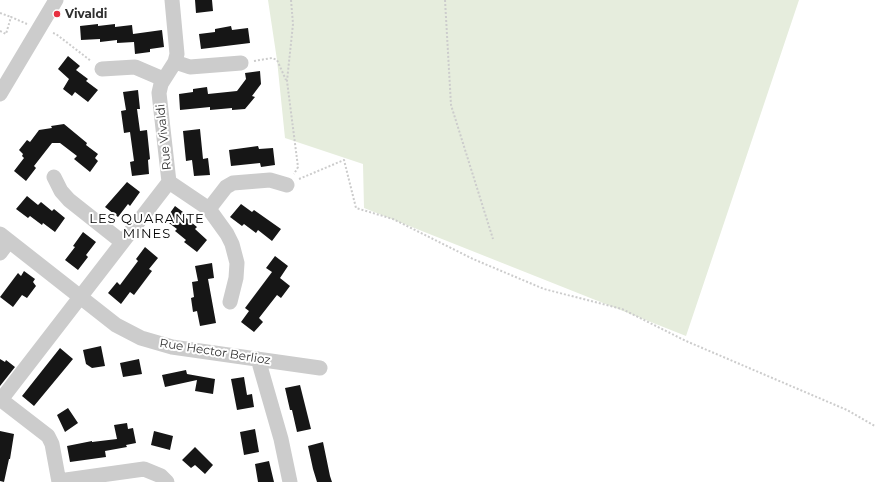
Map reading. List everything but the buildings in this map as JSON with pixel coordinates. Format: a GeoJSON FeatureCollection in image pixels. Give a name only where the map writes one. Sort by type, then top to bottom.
{"type":"FeatureCollection","features":[{"type":"Feature","properties":{"kind":"street"},"geometry":{"type":"LineString","coordinates":[[0,94],[33,27],[56,0]]}},
{"type":"Feature","properties":{"kind":"street","name":"Rue Vivaldi"},"geometry":{"type":"LineString","coordinates":[[0,400],[169,182],[159,93],[163,79],[174,62],[178,50],[172,0]]}},
{"type":"Feature","properties":{"kind":"street"},"geometry":{"type":"LineString","coordinates":[[174,62],[190,67],[241,63]]}},
{"type":"Feature","properties":{"kind":"street"},"geometry":{"type":"LineString","coordinates":[[102,69],[135,67],[163,79]]}},
{"type":"Feature","properties":{"kind":"street"},"geometry":{"type":"LineString","coordinates":[[54,177],[61,191],[69,200],[122,242]]}},
{"type":"Feature","properties":{"kind":"street"},"geometry":{"type":"LineString","coordinates":[[209,209],[226,187],[233,183],[270,180],[287,185]]}},
{"type":"Feature","properties":{"kind":"street"},"geometry":{"type":"LineString","coordinates":[[169,182],[209,209],[227,234],[235,254],[237,272],[230,302]]}},
{"type":"Feature","properties":{"kind":"street"},"geometry":{"type":"LineString","coordinates":[[0,253],[5,238]]}},
{"type":"Feature","properties":{"kind":"street","name":"Rue Hector Berlioz"},"geometry":{"type":"LineString","coordinates":[[5,238],[123,330],[152,342],[172,347],[320,368]]}},
{"type":"Feature","properties":{"kind":"street"},"geometry":{"type":"LineString","coordinates":[[258,360],[282,443],[290,482]]}},
{"type":"Feature","properties":{"kind":"street"},"geometry":{"type":"LineString","coordinates":[[0,400],[48,436],[52,444],[59,482],[144,469],[161,476],[167,482]]}},
{"type":"Feature","properties":{"kind":"path"},"geometry":{"type":"LineString","coordinates":[[287,185],[298,167],[287,81],[294,24],[291,0]]}},
{"type":"Feature","properties":{"kind":"path"},"geometry":{"type":"LineString","coordinates":[[445,0],[451,105],[492,239]]}},
{"type":"Feature","properties":{"kind":"path"},"geometry":{"type":"LineString","coordinates":[[0,13],[33,27],[56,34],[102,69]]}},
{"type":"Feature","properties":{"kind":"path"},"geometry":{"type":"LineString","coordinates":[[0,31],[6,34],[11,17]]}},
{"type":"Feature","properties":{"kind":"path"},"geometry":{"type":"LineString","coordinates":[[241,63],[272,58],[277,60],[287,81]]}},
{"type":"Feature","properties":{"kind":"path"},"geometry":{"type":"LineString","coordinates":[[287,185],[344,160],[356,208],[393,219],[473,259],[544,289],[622,310],[686,341],[847,410],[875,426]]}},
{"type":"Feature","properties":{"kind":"green space"},"geometry":{"type":"Polygon","coordinates":[[[268,0],[799,0],[686,336],[364,208],[363,164],[285,138],[277,60],[268,0]]]}},
{"type":"Feature","properties":{"kind":"place","name":"Vivaldi"},"geometry":{"type":"Point","coordinates":[57,14]}},
{"type":"Feature","properties":{"kind":"district","name":"LES QUARANTE MINES"},"geometry":{"type":"Point","coordinates":[147,226]}}]}
